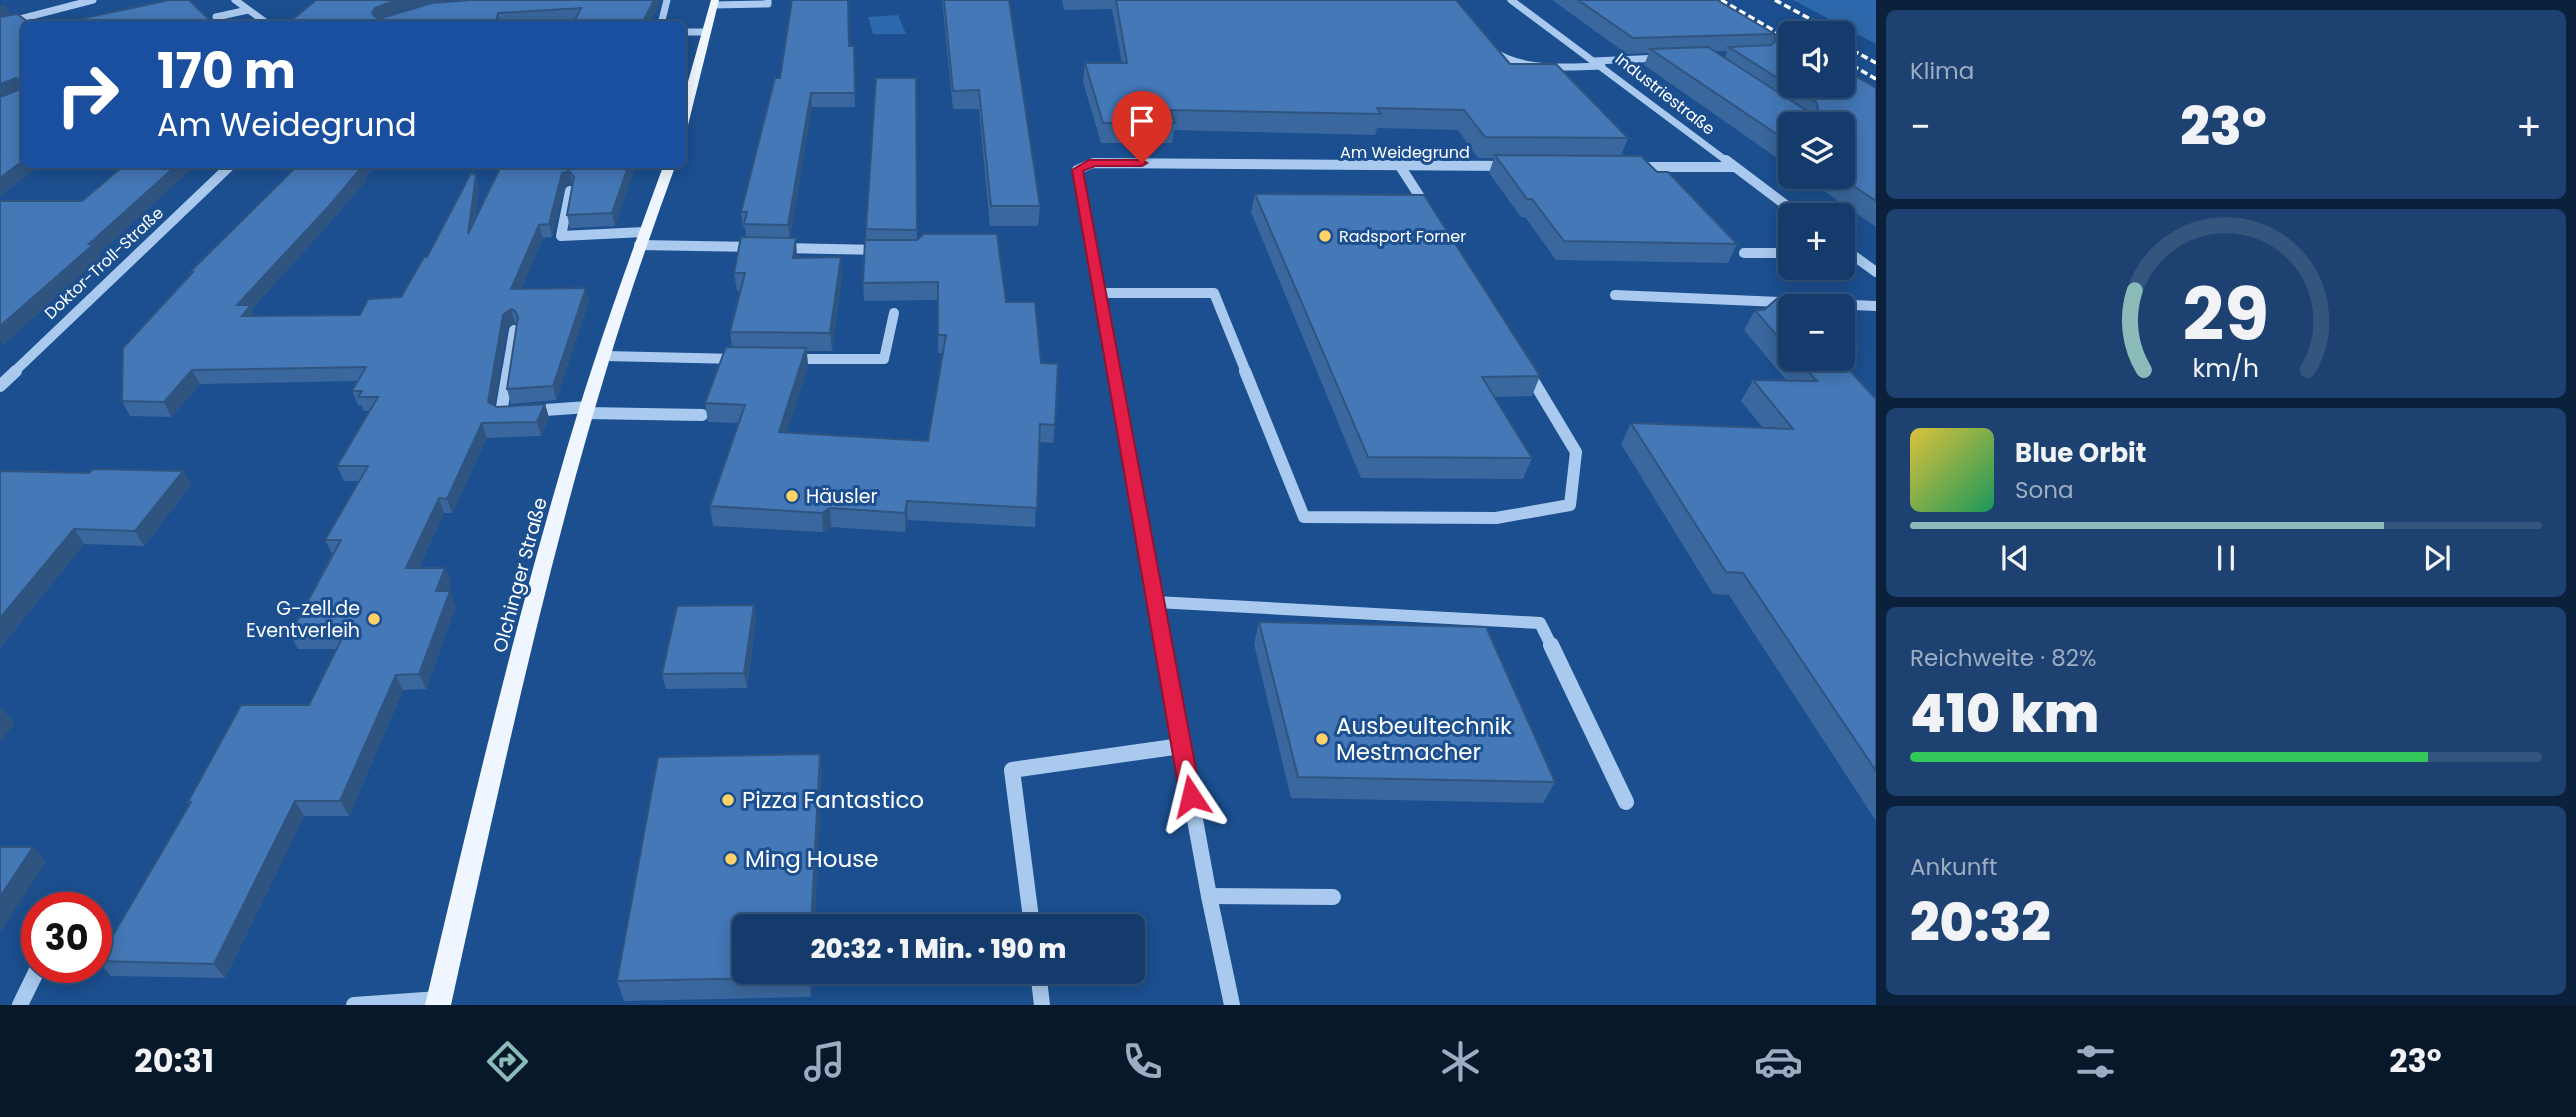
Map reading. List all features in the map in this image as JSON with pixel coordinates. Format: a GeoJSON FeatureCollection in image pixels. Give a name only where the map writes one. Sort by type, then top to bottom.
{"type":"FeatureCollection","features":[{"type":"Feature","properties":{"kind":"main road"},"geometry":{"type":"LineString","coordinates":[[686,110],[715,2]]}},
{"type":"Feature","properties":{"kind":"main road","name":"Olchinger Straße"},"geometry":{"type":"LineString","coordinates":[[439,1002],[523,637],[587,410],[641,239],[668,168]]}},
{"type":"Feature","properties":{"kind":"street"},"geometry":{"type":"LineString","coordinates":[[0,24],[93,0]]}},
{"type":"Feature","properties":{"kind":"street"},"geometry":{"type":"LineString","coordinates":[[234,0],[264,21]]}},
{"type":"Feature","properties":{"kind":"street"},"geometry":{"type":"LineString","coordinates":[[661,21],[667,0]]}},
{"type":"Feature","properties":{"kind":"street"},"geometry":{"type":"LineString","coordinates":[[715,2],[768,4],[768,0]]}},
{"type":"Feature","properties":{"kind":"street","name":"Industriestraße"},"geometry":{"type":"LineString","coordinates":[[1511,0],[1783,203]]}},
{"type":"Feature","properties":{"kind":"street"},"geometry":{"type":"LineString","coordinates":[[216,17],[248,10]]}},
{"type":"Feature","properties":{"kind":"street"},"geometry":{"type":"LineString","coordinates":[[686,32],[707,32]]}},
{"type":"Feature","properties":{"kind":"street"},"geometry":{"type":"LineString","coordinates":[[1485,44],[1494,54],[1527,64],[1602,66]]}},
{"type":"Feature","properties":{"kind":"street"},"geometry":{"type":"LineString","coordinates":[[1594,61],[1666,58]]}},
{"type":"Feature","properties":{"kind":"street","name":"Am Weidegrund"},"geometry":{"type":"LineString","coordinates":[[1077,170],[1093,163],[1511,166]]}},
{"type":"Feature","properties":{"kind":"street"},"geometry":{"type":"LineString","coordinates":[[1400,166],[1435,221]]}},
{"type":"Feature","properties":{"kind":"street"},"geometry":{"type":"LineString","coordinates":[[1622,167],[1734,167]]}},
{"type":"Feature","properties":{"kind":"street","name":"Doktor-Troll-Straße"},"geometry":{"type":"LineString","coordinates":[[3,380],[228,168]]}},
{"type":"Feature","properties":{"kind":"street"},"geometry":{"type":"LineString","coordinates":[[1077,170],[1181,746],[1232,1005]]}},
{"type":"Feature","properties":{"kind":"street"},"geometry":{"type":"LineString","coordinates":[[570,191],[561,236],[890,250]]}},
{"type":"Feature","properties":{"kind":"street"},"geometry":{"type":"LineString","coordinates":[[1744,253],[1778,253]]}},
{"type":"Feature","properties":{"kind":"street"},"geometry":{"type":"LineString","coordinates":[[1855,258],[1876,272]]}},
{"type":"Feature","properties":{"kind":"street"},"geometry":{"type":"LineString","coordinates":[[1100,293],[1214,293],[1304,517],[1496,518],[1570,505],[1576,452],[1520,358]]}},
{"type":"Feature","properties":{"kind":"street"},"geometry":{"type":"LineString","coordinates":[[1615,295],[1876,306]]}},
{"type":"Feature","properties":{"kind":"street"},"geometry":{"type":"LineString","coordinates":[[775,359],[884,359],[894,313]]}},
{"type":"Feature","properties":{"kind":"street"},"geometry":{"type":"LineString","coordinates":[[514,330],[501,414],[587,410],[702,415]]}},
{"type":"Feature","properties":{"kind":"street"},"geometry":{"type":"LineString","coordinates":[[605,356],[748,359]]}},
{"type":"Feature","properties":{"kind":"street"},"geometry":{"type":"LineString","coordinates":[[1156,601],[1539,623],[1626,802]]}},
{"type":"Feature","properties":{"kind":"street"},"geometry":{"type":"LineString","coordinates":[[1030,914],[1012,770],[1181,746]]}},
{"type":"Feature","properties":{"kind":"street"},"geometry":{"type":"LineString","coordinates":[[1209,896],[1333,897]]}},
{"type":"Feature","properties":{"kind":"street"},"geometry":{"type":"LineString","coordinates":[[20,1005],[31,983]]}},
{"type":"Feature","properties":{"kind":"street"},"geometry":{"type":"LineString","coordinates":[[1040,984],[1042,1005]]}},
{"type":"Feature","properties":{"kind":"street"},"geometry":{"type":"LineString","coordinates":[[354,1005],[439,1002]]}},
{"type":"Feature","properties":{"kind":"shaded area"},"geometry":{"type":"Polygon","coordinates":[[[1793,0],[1876,0],[1876,44],[1855,33],[1855,21],[1833,21],[1793,0]]]}},
{"type":"Feature","properties":{"kind":"shaded area"},"geometry":{"type":"Polygon","coordinates":[[[898,15],[906,34],[873,34],[868,17],[898,15]]]}},
{"type":"Feature","properties":{"kind":"building"},"geometry":{"type":"Polygon","coordinates":[[[170,0],[189,0],[211,21],[70,21],[170,0]]]}},
{"type":"Feature","properties":{"kind":"building"},"geometry":{"type":"Polygon","coordinates":[[[316,0],[396,0],[375,8],[372,13],[378,19],[432,3],[471,0],[654,0],[644,21],[574,21],[581,8],[498,13],[497,21],[291,21],[316,0]]]}},
{"type":"Feature","properties":{"kind":"building"},"geometry":{"type":"Polygon","coordinates":[[[792,0],[848,0],[849,46],[854,46],[855,93],[811,93],[788,225],[744,224],[747,212],[741,212],[775,78],[780,78],[792,0]]]}},
{"type":"Feature","properties":{"kind":"building"},"geometry":{"type":"Polygon","coordinates":[[[944,0],[1009,0],[1040,206],[991,206],[979,90],[953,91],[944,0]]]}},
{"type":"Feature","properties":{"kind":"building"},"geometry":{"type":"Polygon","coordinates":[[[1116,0],[1456,0],[1510,64],[1556,64],[1628,138],[1485,137],[1464,110],[1377,108],[1381,114],[1170,110],[1175,123],[1103,123],[1085,63],[1127,63],[1116,0]]]}},
{"type":"Feature","properties":{"kind":"building"},"geometry":{"type":"Polygon","coordinates":[[[1578,0],[1717,0],[1778,36],[1778,78],[1729,47],[1771,45],[1776,41],[1774,34],[1633,38],[1578,0]]]}},
{"type":"Feature","properties":{"kind":"building"},"geometry":{"type":"Polygon","coordinates":[[[17,14],[27,21],[21,21],[21,80],[16,78],[0,84],[0,17],[17,14]]]}},
{"type":"Feature","properties":{"kind":"building"},"geometry":{"type":"Polygon","coordinates":[[[1708,47],[1778,92],[1778,98],[1787,98],[1809,112],[1778,112],[1778,135],[1650,49],[1708,47]]]}},
{"type":"Feature","properties":{"kind":"building"},"geometry":{"type":"Polygon","coordinates":[[[1855,76],[1876,88],[1876,201],[1855,187],[1855,112],[1816,112],[1818,108],[1816,102],[1810,98],[1855,98],[1855,76]]]}},
{"type":"Feature","properties":{"kind":"building"},"geometry":{"type":"Polygon","coordinates":[[[876,78],[916,78],[917,230],[866,229],[876,78]]]}},
{"type":"Feature","properties":{"kind":"building"},"geometry":{"type":"Polygon","coordinates":[[[21,89],[21,162],[0,178],[0,97],[21,89]]]}},
{"type":"Feature","properties":{"kind":"building"},"geometry":{"type":"Polygon","coordinates":[[[1495,155],[1641,156],[1657,172],[1668,172],[1737,244],[1564,241],[1532,199],[1527,199],[1495,155]]]}},
{"type":"Feature","properties":{"kind":"building"},"geometry":{"type":"Polygon","coordinates":[[[121,168],[174,168],[89,244],[94,244],[0,326],[0,201],[82,201],[121,168]]]}},
{"type":"Feature","properties":{"kind":"building"},"geometry":{"type":"Polygon","coordinates":[[[295,168],[361,168],[237,305],[251,305],[242,316],[360,315],[368,299],[401,297],[424,257],[427,257],[471,173],[476,175],[468,234],[500,168],[628,168],[612,213],[567,215],[574,177],[569,171],[562,173],[549,224],[539,225],[511,289],[586,288],[553,386],[507,389],[518,317],[511,309],[503,315],[488,402],[497,407],[545,404],[537,422],[482,423],[447,499],[439,498],[406,568],[445,568],[436,591],[450,591],[419,674],[396,675],[340,801],[295,801],[214,964],[112,961],[112,937],[191,802],[188,802],[241,705],[309,705],[344,634],[290,634],[341,540],[325,540],[368,466],[337,466],[378,397],[358,397],[362,391],[352,391],[366,367],[192,370],[164,402],[122,401],[123,348],[193,272],[190,272],[295,168]]]}},
{"type":"Feature","properties":{"kind":"building"},"geometry":{"type":"Polygon","coordinates":[[[1255,194],[1424,195],[1540,376],[1482,377],[1532,458],[1368,457],[1255,194]]]}},
{"type":"Feature","properties":{"kind":"building"},"geometry":{"type":"Polygon","coordinates":[[[924,234],[997,234],[1006,302],[1035,302],[1041,363],[1058,364],[1055,425],[1040,424],[1037,508],[907,501],[905,513],[830,508],[822,513],[710,506],[745,405],[705,403],[726,347],[806,348],[779,432],[928,441],[946,335],[938,335],[938,282],[863,283],[865,240],[917,240],[924,234]]]}},
{"type":"Feature","properties":{"kind":"building"},"geometry":{"type":"Polygon","coordinates":[[[741,237],[796,238],[793,258],[841,257],[830,333],[730,332],[745,273],[734,273],[741,237]]]}},
{"type":"Feature","properties":{"kind":"building"},"geometry":{"type":"Polygon","coordinates":[[[1778,298],[1778,337],[1755,310],[1764,310],[1778,298]]]}},
{"type":"Feature","properties":{"kind":"building"},"geometry":{"type":"Polygon","coordinates":[[[1808,371],[1850,371],[1876,399],[1876,771],[1743,573],[1726,572],[1631,423],[1793,429],[1753,380],[1817,381],[1808,371]]]}},
{"type":"Feature","properties":{"kind":"building"},"geometry":{"type":"Polygon","coordinates":[[[93,469],[183,471],[135,531],[74,529],[0,618],[0,471],[89,473],[93,469]]]}},
{"type":"Feature","properties":{"kind":"building"},"geometry":{"type":"Polygon","coordinates":[[[754,605],[744,673],[662,674],[677,606],[754,605]]]}},
{"type":"Feature","properties":{"kind":"building"},"geometry":{"type":"Polygon","coordinates":[[[1259,622],[1486,627],[1555,782],[1298,777],[1259,622]]]}},
{"type":"Feature","properties":{"kind":"building"},"geometry":{"type":"Polygon","coordinates":[[[820,754],[812,914],[732,914],[732,979],[617,981],[658,757],[820,754]]]}},
{"type":"Feature","properties":{"kind":"building"},"geometry":{"type":"Polygon","coordinates":[[[0,847],[33,847],[0,897],[0,847]]]}},
{"type":"Feature","properties":{"kind":"railway"},"geometry":{"type":"LineString","coordinates":[[1721,0],[1778,33]]}},
{"type":"Feature","properties":{"kind":"railway"},"geometry":{"type":"LineString","coordinates":[[1775,0],[1814,21]]}},
{"type":"Feature","properties":{"kind":"railway"},"geometry":{"type":"LineString","coordinates":[[1855,52],[1876,63]]}},
{"type":"Feature","properties":{"kind":"railway"},"geometry":{"type":"LineString","coordinates":[[1855,67],[1876,79]]}},
{"type":"Feature","properties":{"kind":"place","name":"Radsport Forner"},"geometry":{"type":"Point","coordinates":[1325,236]}},
{"type":"Feature","properties":{"kind":"place","name":"Häusler"},"geometry":{"type":"Point","coordinates":[792,496]}},
{"type":"Feature","properties":{"kind":"place","name":"G-zell.de Eventverleih"},"geometry":{"type":"Point","coordinates":[374,619]}},
{"type":"Feature","properties":{"kind":"place","name":"Ausbeultechnik Mestmacher"},"geometry":{"type":"Point","coordinates":[1322,739]}},
{"type":"Feature","properties":{"kind":"place","name":"Pizza Fantastico"},"geometry":{"type":"Point","coordinates":[728,800]}},
{"type":"Feature","properties":{"kind":"place","name":"Ming House"},"geometry":{"type":"Point","coordinates":[731,859]}},
{"type":"Feature","properties":{"kind":"route"},"geometry":{"type":"LineString","coordinates":[[1142,163],[1093,163],[1077,170],[1191,796]]}}]}
